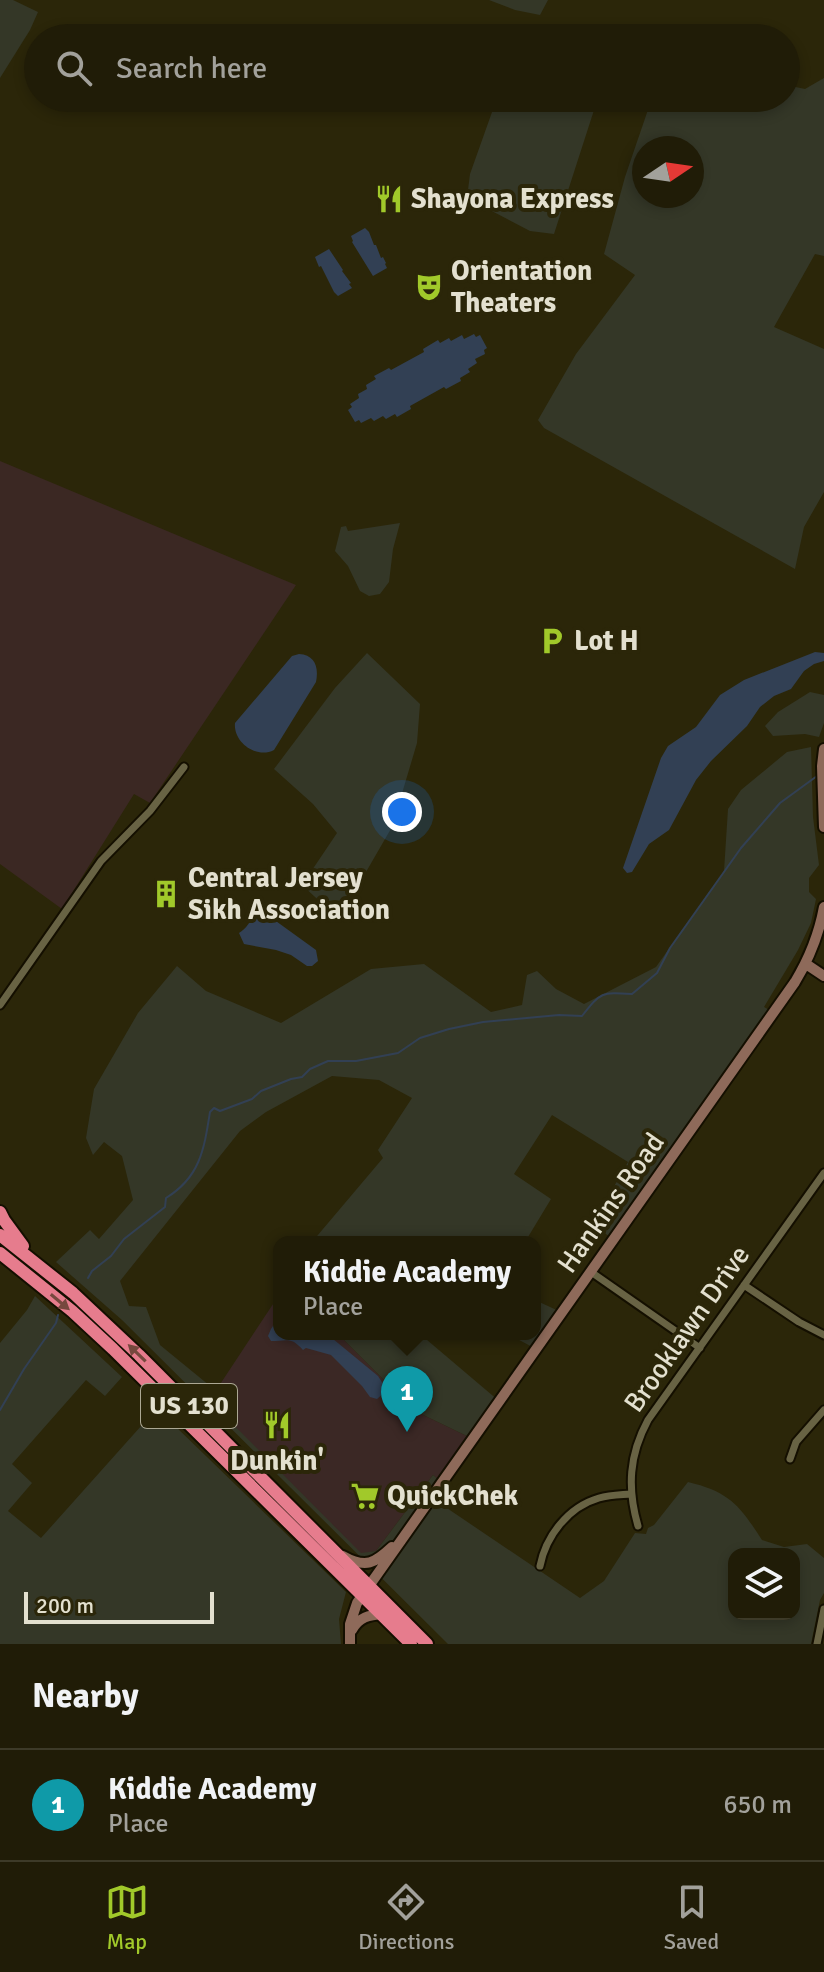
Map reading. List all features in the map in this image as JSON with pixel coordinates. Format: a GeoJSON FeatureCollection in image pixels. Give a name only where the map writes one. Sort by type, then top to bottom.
{"type":"FeatureCollection","features":[{"type":"Feature","properties":{"kind":"highway"},"geometry":{"type":"LineString","coordinates":[[0,1212],[21,1243],[47,1272]]}},
{"type":"Feature","properties":{"kind":"highway","name":"US 130"},"geometry":{"type":"LineString","coordinates":[[0,1235],[73,1293],[139,1355],[336,1552],[383,1614],[411,1644]]}},
{"type":"Feature","properties":{"kind":"highway","name":"US 130"},"geometry":{"type":"LineString","coordinates":[[0,1253],[72,1311],[427,1644]]}},
{"type":"Feature","properties":{"kind":"main road"},"geometry":{"type":"LineString","coordinates":[[824,749],[824,827]]}},
{"type":"Feature","properties":{"kind":"main road","name":"Hankins Road"},"geometry":{"type":"LineString","coordinates":[[350,1640],[353,1612],[367,1591],[795,982],[806,964],[824,907]]}},
{"type":"Feature","properties":{"kind":"main road"},"geometry":{"type":"LineString","coordinates":[[806,964],[824,976]]}},
{"type":"Feature","properties":{"kind":"main road"},"geometry":{"type":"LineString","coordinates":[[336,1552],[361,1564],[374,1562],[408,1532]]}},
{"type":"Feature","properties":{"kind":"main road"},"geometry":{"type":"LineString","coordinates":[[350,1640],[362,1618],[383,1614]]}},
{"type":"Feature","properties":{"kind":"street"},"geometry":{"type":"LineString","coordinates":[[0,1005],[101,861],[150,811],[184,767]]}},
{"type":"Feature","properties":{"kind":"street","name":"Brooklawn Drive"},"geometry":{"type":"LineString","coordinates":[[638,1526],[631,1494],[633,1459],[642,1431],[823,1176]]}},
{"type":"Feature","properties":{"kind":"street"},"geometry":{"type":"LineString","coordinates":[[591,1272],[700,1348]]}},
{"type":"Feature","properties":{"kind":"street"},"geometry":{"type":"LineString","coordinates":[[744,1285],[824,1335]]}},
{"type":"Feature","properties":{"kind":"street"},"geometry":{"type":"LineString","coordinates":[[790,1459],[796,1442],[824,1410]]}},
{"type":"Feature","properties":{"kind":"street"},"geometry":{"type":"LineString","coordinates":[[540,1566],[553,1534],[577,1509],[600,1498],[631,1494]]}},
{"type":"Feature","properties":{"kind":"street"},"geometry":{"type":"LineString","coordinates":[[817,1644],[824,1609]]}},
{"type":"Feature","properties":{"kind":"shaded area"},"geometry":{"type":"Polygon","coordinates":[[[0,461],[296,585],[150,803],[134,794],[62,909],[0,864],[0,461]]]}},
{"type":"Feature","properties":{"kind":"shaded area"},"geometry":{"type":"Polygon","coordinates":[[[273,1304],[273,1340],[344,1340],[415,1411],[469,1437],[439,1480],[433,1475],[376,1551],[361,1554],[209,1401],[273,1304]]]}},
{"type":"Feature","properties":{"kind":"green space"},"geometry":{"type":"Polygon","coordinates":[[[0,0],[13,0],[38,12],[33,24],[24,24],[24,40],[0,78],[0,0]]]}},
{"type":"Feature","properties":{"kind":"green space"},"geometry":{"type":"Polygon","coordinates":[[[489,0],[548,0],[540,15],[489,0]]]}},
{"type":"Feature","properties":{"kind":"green space"},"geometry":{"type":"Polygon","coordinates":[[[824,78],[824,256],[815,254],[774,327],[824,349],[824,492],[804,527],[795,569],[544,428],[538,420],[576,354],[635,275],[604,254],[632,157],[632,208],[704,208],[704,136],[639,136],[647,112],[800,112],[800,88],[805,89],[824,78]]]}},
{"type":"Feature","properties":{"kind":"green space"},"geometry":{"type":"Polygon","coordinates":[[[492,112],[593,112],[554,234],[530,231],[467,198],[470,174],[492,112]]]}},
{"type":"Feature","properties":{"kind":"green space"},"geometry":{"type":"Polygon","coordinates":[[[400,523],[389,582],[380,594],[369,596],[360,591],[348,566],[335,551],[341,527],[346,526],[348,531],[400,523]]]}},
{"type":"Feature","properties":{"kind":"green space"},"geometry":{"type":"Polygon","coordinates":[[[367,653],[420,704],[417,743],[392,827],[344,910],[327,908],[302,885],[337,833],[313,804],[274,769],[335,688],[367,653]]]}},
{"type":"Feature","properties":{"kind":"green space"},"geometry":{"type":"Polygon","coordinates":[[[810,692],[824,695],[824,723],[819,737],[805,734],[773,736],[765,726],[778,712],[810,692]]]}},
{"type":"Feature","properties":{"kind":"green space"},"geometry":{"type":"Polygon","coordinates":[[[811,747],[813,817],[819,865],[809,878],[809,892],[816,899],[811,923],[764,1007],[773,1012],[615,1240],[592,1225],[628,1162],[552,1115],[514,1174],[551,1199],[529,1236],[317,1236],[383,1158],[378,1150],[412,1098],[379,1080],[332,1076],[266,1112],[240,1131],[120,1281],[129,1306],[146,1307],[160,1345],[215,1390],[210,1401],[361,1553],[376,1551],[433,1475],[443,1483],[432,1498],[580,1598],[604,1581],[635,1533],[646,1534],[688,1482],[714,1490],[732,1502],[762,1540],[784,1547],[807,1544],[824,1558],[824,1593],[811,1644],[448,1644],[122,1320],[56,1262],[90,1230],[99,1239],[133,1200],[122,1156],[104,1142],[93,1155],[86,1138],[94,1089],[138,1013],[177,966],[206,991],[281,1023],[371,969],[424,964],[491,1012],[522,1005],[527,975],[537,971],[556,989],[584,1004],[656,967],[724,871],[728,809],[741,790],[787,752],[811,747]]]}},
{"type":"Feature","properties":{"kind":"green space"},"geometry":{"type":"Polygon","coordinates":[[[35,1296],[122,1377],[105,1396],[86,1380],[12,1464],[32,1483],[8,1511],[41,1538],[150,1416],[158,1413],[346,1592],[339,1619],[341,1644],[0,1644],[0,1343],[35,1296]]]}},
{"type":"Feature","properties":{"kind":"green space"},"geometry":{"type":"Polygon","coordinates":[[[541,1303],[563,1313],[536,1349],[519,1340],[541,1340],[541,1303]]]}},
{"type":"Feature","properties":{"kind":"green space"},"geometry":{"type":"Polygon","coordinates":[[[344,1340],[427,1340],[499,1401],[469,1437],[415,1411],[344,1340]]]}},
{"type":"Feature","properties":{"kind":"water"},"geometry":{"type":"Polygon","coordinates":[[[365,228],[387,268],[373,276],[351,236],[365,228]]]}},
{"type":"Feature","properties":{"kind":"water"},"geometry":{"type":"Polygon","coordinates":[[[329,249],[352,288],[338,296],[315,257],[329,249]]]}},
{"type":"Feature","properties":{"kind":"water"},"geometry":{"type":"Polygon","coordinates":[[[474,334],[476,337],[480,335],[487,348],[485,354],[475,359],[477,363],[468,369],[470,372],[460,378],[461,381],[410,406],[411,409],[397,417],[395,414],[386,419],[383,416],[374,421],[371,418],[361,423],[359,420],[355,422],[348,410],[352,407],[350,404],[367,389],[366,385],[376,379],[374,376],[424,352],[423,349],[438,340],[440,343],[449,338],[451,341],[462,335],[464,339],[474,334]]]}},
{"type":"Feature","properties":{"kind":"water"},"geometry":{"type":"Polygon","coordinates":[[[815,652],[824,653],[824,661],[804,671],[791,689],[774,696],[760,707],[747,726],[696,780],[669,830],[649,844],[632,872],[627,873],[623,868],[661,758],[668,746],[696,727],[720,695],[744,680],[815,652]]]}},
{"type":"Feature","properties":{"kind":"water"},"geometry":{"type":"Polygon","coordinates":[[[299,654],[315,663],[316,682],[274,750],[254,751],[242,743],[235,723],[292,656],[299,654]]]}},
{"type":"Feature","properties":{"kind":"water"},"geometry":{"type":"Polygon","coordinates":[[[258,910],[316,950],[318,961],[307,966],[291,955],[244,944],[239,933],[258,910]]]}},
{"type":"Feature","properties":{"kind":"water"},"geometry":{"type":"Polygon","coordinates":[[[273,1326],[273,1340],[285,1340],[271,1341],[268,1336],[273,1326]]]}},
{"type":"Feature","properties":{"kind":"water"},"geometry":{"type":"Polygon","coordinates":[[[285,1340],[334,1340],[378,1376],[387,1390],[377,1399],[370,1397],[331,1355],[306,1348],[303,1350],[292,1341],[285,1340]]]}},
{"type":"Feature","properties":{"kind":"waterway"},"geometry":{"type":"LineString","coordinates":[[88,1278],[124,1239],[165,1207],[166,1198],[193,1172],[205,1139],[210,1112],[214,1108],[220,1111],[252,1099],[261,1091],[302,1077],[310,1069],[328,1061],[356,1061],[398,1053],[420,1038],[483,1022],[582,1016],[602,995],[632,994],[657,973],[670,948],[741,848],[780,803],[817,776]]}},
{"type":"Feature","properties":{"kind":"waterway"},"geometry":{"type":"LineString","coordinates":[[0,1410],[56,1323],[58,1315]]}},
{"type":"Feature","properties":{"kind":"place","name":"Shayona Express"},"geometry":{"type":"Point","coordinates":[389,199]}},
{"type":"Feature","properties":{"kind":"place","name":"Orientation Theaters"},"geometry":{"type":"Point","coordinates":[429,287]}},
{"type":"Feature","properties":{"kind":"place","name":"Lot H"},"geometry":{"type":"Point","coordinates":[552,641]}},
{"type":"Feature","properties":{"kind":"place","name":"Central Jersey Sikh Association"},"geometry":{"type":"Point","coordinates":[166,894]}},
{"type":"Feature","properties":{"kind":"place","name":"Dunkin'"},"geometry":{"type":"Point","coordinates":[277,1425]}},
{"type":"Feature","properties":{"kind":"place","name":"Kiddie Academy"},"geometry":{"type":"Point","coordinates":[407,1432]}},
{"type":"Feature","properties":{"kind":"place","name":"QuickChek"},"geometry":{"type":"Point","coordinates":[365,1496]}}]}
